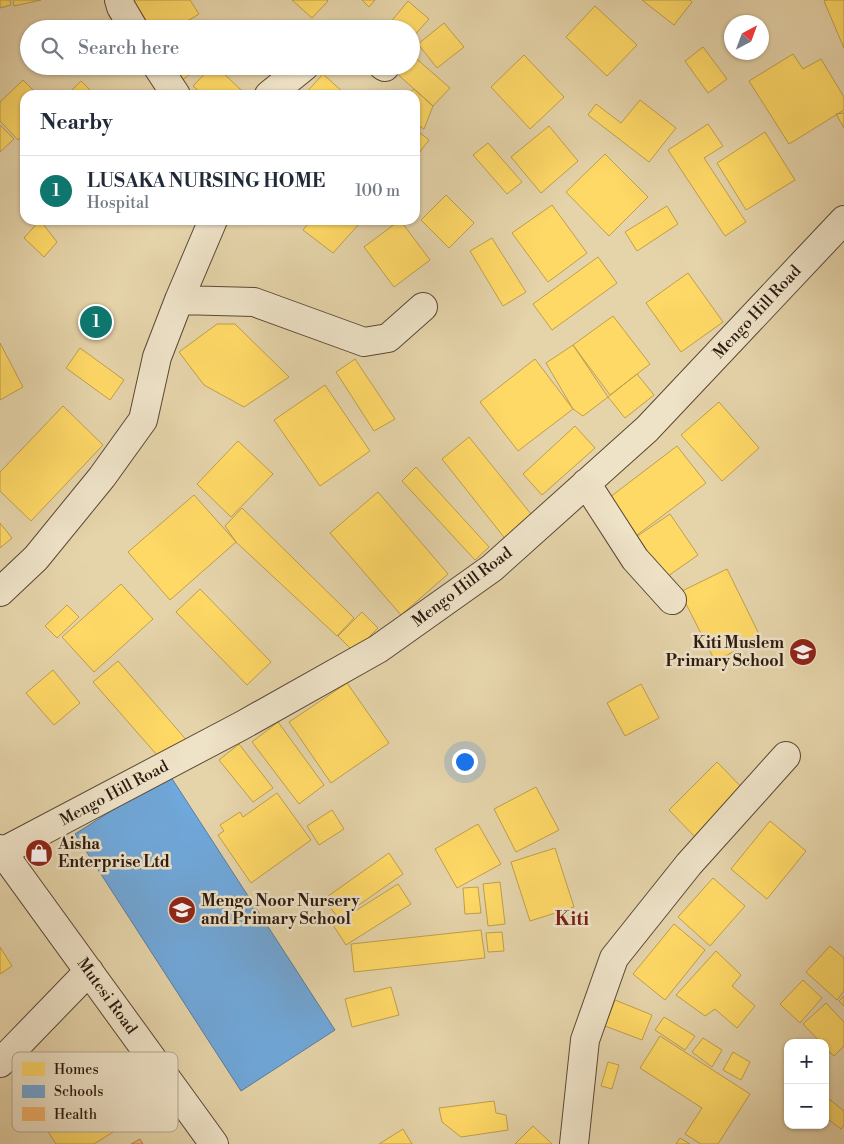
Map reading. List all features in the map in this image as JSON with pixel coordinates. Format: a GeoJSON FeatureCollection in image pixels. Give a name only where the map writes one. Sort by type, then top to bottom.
{"type":"FeatureCollection","features":[{"type":"Feature","properties":{"kind":"street"},"geometry":{"type":"LineString","coordinates":[[120,0],[121,6],[129,20]]}},
{"type":"Feature","properties":{"kind":"street"},"geometry":{"type":"LineString","coordinates":[[163,75],[173,90]]}},
{"type":"Feature","properties":{"kind":"street"},"geometry":{"type":"LineString","coordinates":[[274,90],[294,75]]}},
{"type":"Feature","properties":{"kind":"street","name":"Mengo Hill Road"},"geometry":{"type":"LineString","coordinates":[[1,850],[241,726],[378,649],[492,568],[647,429],[844,220]]}},
{"type":"Feature","properties":{"kind":"street"},"geometry":{"type":"LineString","coordinates":[[0,592],[36,558],[102,477],[143,420],[157,357],[211,225]]}},
{"type":"Feature","properties":{"kind":"street"},"geometry":{"type":"LineString","coordinates":[[179,300],[254,302],[364,342],[388,338],[423,307]]}},
{"type":"Feature","properties":{"kind":"street"},"geometry":{"type":"LineString","coordinates":[[586,483],[635,560],[672,600]]}},
{"type":"Feature","properties":{"kind":"street"},"geometry":{"type":"LineString","coordinates":[[574,1144],[585,1040],[614,958],[689,864],[786,756]]}},
{"type":"Feature","properties":{"kind":"street","name":"Mutesi Road"},"geometry":{"type":"LineString","coordinates":[[1,850],[148,1052]]}},
{"type":"Feature","properties":{"kind":"street"},"geometry":{"type":"LineString","coordinates":[[0,1063],[89,971]]}},
{"type":"Feature","properties":{"kind":"street","name":"Mutesi Road"},"geometry":{"type":"LineString","coordinates":[[178,1094],[214,1144]]}},
{"type":"Feature","properties":{"kind":"building: Homes"},"geometry":{"type":"Polygon","coordinates":[[[0,0],[10,0],[11,5],[0,8],[0,0]]]}},
{"type":"Feature","properties":{"kind":"building: Homes"},"geometry":{"type":"Polygon","coordinates":[[[13,0],[41,0],[14,6],[13,0]]]}},
{"type":"Feature","properties":{"kind":"building: Homes"},"geometry":{"type":"Polygon","coordinates":[[[131,0],[190,0],[199,14],[189,20],[142,20],[131,0]]]}},
{"type":"Feature","properties":{"kind":"building: Homes"},"geometry":{"type":"Polygon","coordinates":[[[292,0],[327,0],[328,1],[312,18],[292,0]]]}},
{"type":"Feature","properties":{"kind":"building: Homes"},"geometry":{"type":"Polygon","coordinates":[[[362,0],[375,0],[369,7],[362,0]]]}},
{"type":"Feature","properties":{"kind":"building: Homes"},"geometry":{"type":"Polygon","coordinates":[[[642,0],[690,0],[692,2],[674,25],[642,0]]]}},
{"type":"Feature","properties":{"kind":"building: Homes"},"geometry":{"type":"Polygon","coordinates":[[[844,0],[844,48],[824,1],[844,0]]]}},
{"type":"Feature","properties":{"kind":"building: Homes"},"geometry":{"type":"Polygon","coordinates":[[[408,1],[429,19],[420,29],[420,20],[392,20],[408,1]]]}},
{"type":"Feature","properties":{"kind":"building: Homes"},"geometry":{"type":"Polygon","coordinates":[[[595,6],[637,45],[607,76],[566,37],[595,6]]]}},
{"type":"Feature","properties":{"kind":"building: Homes"},"geometry":{"type":"Polygon","coordinates":[[[444,23],[464,47],[437,68],[420,47],[420,42],[444,23]]]}},
{"type":"Feature","properties":{"kind":"building: Homes"},"geometry":{"type":"Polygon","coordinates":[[[703,47],[727,79],[708,93],[685,61],[703,47]]]}},
{"type":"Feature","properties":{"kind":"building: Homes"},"geometry":{"type":"Polygon","coordinates":[[[793,54],[803,69],[821,59],[844,97],[844,110],[789,144],[749,81],[793,54]]]}},
{"type":"Feature","properties":{"kind":"building: Homes"},"geometry":{"type":"Polygon","coordinates":[[[524,55],[564,97],[530,129],[491,87],[524,55]]]}},
{"type":"Feature","properties":{"kind":"building: Homes"},"geometry":{"type":"Polygon","coordinates":[[[420,62],[450,88],[433,106],[420,94],[420,90],[415,90],[398,75],[420,75],[420,62]]]}},
{"type":"Feature","properties":{"kind":"building: Homes"},"geometry":{"type":"Polygon","coordinates":[[[177,75],[189,75],[181,81],[177,75]]]}},
{"type":"Feature","properties":{"kind":"building: Homes"},"geometry":{"type":"Polygon","coordinates":[[[203,75],[225,75],[241,90],[197,90],[193,86],[203,75]]]}},
{"type":"Feature","properties":{"kind":"building: Homes"},"geometry":{"type":"Polygon","coordinates":[[[324,75],[341,90],[309,90],[324,75]]]}},
{"type":"Feature","properties":{"kind":"building: Homes"},"geometry":{"type":"Polygon","coordinates":[[[23,80],[33,90],[20,90],[20,138],[18,140],[0,121],[0,102],[23,80]]]}},
{"type":"Feature","properties":{"kind":"building: Homes"},"geometry":{"type":"Polygon","coordinates":[[[81,81],[90,90],[72,90],[81,81]]]}},
{"type":"Feature","properties":{"kind":"building: Homes"},"geometry":{"type":"Polygon","coordinates":[[[420,94],[433,106],[424,129],[420,126],[420,94]]]}},
{"type":"Feature","properties":{"kind":"building: Homes"},"geometry":{"type":"Polygon","coordinates":[[[640,100],[676,128],[649,162],[588,115],[596,104],[621,123],[640,100]]]}},
{"type":"Feature","properties":{"kind":"building: Homes"},"geometry":{"type":"Polygon","coordinates":[[[844,113],[844,128],[836,114],[844,113]]]}},
{"type":"Feature","properties":{"kind":"building: Homes"},"geometry":{"type":"Polygon","coordinates":[[[708,124],[723,146],[704,158],[746,222],[725,236],[668,150],[708,124]]]}},
{"type":"Feature","properties":{"kind":"building: Homes"},"geometry":{"type":"Polygon","coordinates":[[[0,125],[14,139],[0,152],[0,125]]]}},
{"type":"Feature","properties":{"kind":"building: Homes"},"geometry":{"type":"Polygon","coordinates":[[[549,126],[578,161],[541,193],[511,157],[549,126]]]}},
{"type":"Feature","properties":{"kind":"building: Homes"},"geometry":{"type":"Polygon","coordinates":[[[765,132],[795,180],[746,210],[717,163],[765,132]]]}},
{"type":"Feature","properties":{"kind":"building: Homes"},"geometry":{"type":"Polygon","coordinates":[[[420,133],[429,140],[420,152],[420,133]]]}},
{"type":"Feature","properties":{"kind":"building: Homes"},"geometry":{"type":"Polygon","coordinates":[[[488,143],[522,182],[507,194],[473,155],[488,143]]]}},
{"type":"Feature","properties":{"kind":"building: Homes"},"geometry":{"type":"Polygon","coordinates":[[[605,154],[648,197],[609,236],[566,192],[605,154]]]}},
{"type":"Feature","properties":{"kind":"building: Homes"},"geometry":{"type":"Polygon","coordinates":[[[446,195],[474,223],[449,248],[421,220],[446,195]]]}},
{"type":"Feature","properties":{"kind":"building: Homes"},"geometry":{"type":"Polygon","coordinates":[[[552,205],[587,253],[548,282],[512,233],[552,205]]]}},
{"type":"Feature","properties":{"kind":"building: Homes"},"geometry":{"type":"Polygon","coordinates":[[[667,206],[678,224],[637,251],[625,232],[667,206]]]}},
{"type":"Feature","properties":{"kind":"building: Homes"},"geometry":{"type":"Polygon","coordinates":[[[36,225],[44,225],[57,242],[44,257],[24,238],[36,225]]]}},
{"type":"Feature","properties":{"kind":"building: Homes"},"geometry":{"type":"Polygon","coordinates":[[[307,225],[358,225],[333,253],[303,230],[307,225]]]}},
{"type":"Feature","properties":{"kind":"building: Homes"},"geometry":{"type":"Polygon","coordinates":[[[393,225],[404,225],[430,260],[394,287],[364,247],[393,225]]]}},
{"type":"Feature","properties":{"kind":"building: Homes"},"geometry":{"type":"Polygon","coordinates":[[[492,238],[526,292],[503,306],[470,251],[492,238]]]}},
{"type":"Feature","properties":{"kind":"building: Homes"},"geometry":{"type":"Polygon","coordinates":[[[598,257],[617,283],[552,330],[533,304],[598,257]]]}},
{"type":"Feature","properties":{"kind":"building: Homes"},"geometry":{"type":"Polygon","coordinates":[[[688,273],[723,322],[681,352],[646,303],[688,273]]]}},
{"type":"Feature","properties":{"kind":"building: Homes"},"geometry":{"type":"Polygon","coordinates":[[[613,316],[650,364],[610,395],[573,345],[613,316]]]}},
{"type":"Feature","properties":{"kind":"building: Homes"},"geometry":{"type":"Polygon","coordinates":[[[217,324],[235,324],[289,377],[244,407],[204,385],[179,352],[217,324]]]}},
{"type":"Feature","properties":{"kind":"building: Homes"},"geometry":{"type":"Polygon","coordinates":[[[0,343],[23,387],[0,400],[0,343]]]}},
{"type":"Feature","properties":{"kind":"building: Homes"},"geometry":{"type":"Polygon","coordinates":[[[573,345],[608,397],[583,416],[573,409],[546,363],[573,345]]]}},
{"type":"Feature","properties":{"kind":"building: Homes"},"geometry":{"type":"Polygon","coordinates":[[[80,348],[124,380],[110,400],[66,368],[80,348]]]}},
{"type":"Feature","properties":{"kind":"building: Homes"},"geometry":{"type":"Polygon","coordinates":[[[355,359],[395,419],[374,431],[336,372],[355,359]]]}},
{"type":"Feature","properties":{"kind":"building: Homes"},"geometry":{"type":"Polygon","coordinates":[[[535,359],[573,409],[518,451],[480,402],[535,359]]]}},
{"type":"Feature","properties":{"kind":"building: Homes"},"geometry":{"type":"Polygon","coordinates":[[[637,374],[654,395],[625,418],[608,397],[637,374]]]}},
{"type":"Feature","properties":{"kind":"building: Homes"},"geometry":{"type":"Polygon","coordinates":[[[325,385],[370,451],[320,486],[274,420],[325,385]]]}},
{"type":"Feature","properties":{"kind":"building: Homes"},"geometry":{"type":"Polygon","coordinates":[[[719,402],[759,448],[722,481],[681,435],[719,402]]]}},
{"type":"Feature","properties":{"kind":"building: Homes"},"geometry":{"type":"Polygon","coordinates":[[[63,406],[103,445],[31,521],[0,491],[0,472],[63,406]]]}},
{"type":"Feature","properties":{"kind":"building: Homes"},"geometry":{"type":"Polygon","coordinates":[[[575,426],[595,448],[542,495],[523,474],[575,426]]]}},
{"type":"Feature","properties":{"kind":"building: Homes"},"geometry":{"type":"Polygon","coordinates":[[[469,437],[535,519],[507,541],[442,459],[469,437]]]}},
{"type":"Feature","properties":{"kind":"building: Homes"},"geometry":{"type":"Polygon","coordinates":[[[238,441],[273,474],[231,517],[197,484],[238,441]]]}},
{"type":"Feature","properties":{"kind":"building: Homes"},"geometry":{"type":"Polygon","coordinates":[[[677,446],[706,483],[629,541],[601,504],[677,446]]]}},
{"type":"Feature","properties":{"kind":"building: Homes"},"geometry":{"type":"Polygon","coordinates":[[[416,467],[489,547],[475,560],[402,481],[416,467]]]}},
{"type":"Feature","properties":{"kind":"building: Homes"},"geometry":{"type":"Polygon","coordinates":[[[378,492],[448,574],[401,615],[330,533],[378,492]]]}},
{"type":"Feature","properties":{"kind":"building: Homes"},"geometry":{"type":"Polygon","coordinates":[[[194,495],[236,542],[170,600],[128,552],[194,495]]]}},
{"type":"Feature","properties":{"kind":"building: Homes"},"geometry":{"type":"Polygon","coordinates":[[[242,508],[354,618],[337,636],[236,542],[225,526],[242,508]]]}},
{"type":"Feature","properties":{"kind":"building: Homes"},"geometry":{"type":"Polygon","coordinates":[[[670,514],[698,555],[658,583],[630,541],[670,514]]]}},
{"type":"Feature","properties":{"kind":"building: Homes"},"geometry":{"type":"Polygon","coordinates":[[[0,523],[12,538],[0,548],[0,523]]]}},
{"type":"Feature","properties":{"kind":"building: Homes"},"geometry":{"type":"Polygon","coordinates":[[[727,569],[761,638],[715,661],[680,592],[727,569]]]}},
{"type":"Feature","properties":{"kind":"building: Homes"},"geometry":{"type":"Polygon","coordinates":[[[121,584],[153,619],[94,672],[62,637],[121,584]]]}},
{"type":"Feature","properties":{"kind":"building: Homes"},"geometry":{"type":"Polygon","coordinates":[[[200,589],[271,662],[247,685],[176,612],[200,589]]]}},
{"type":"Feature","properties":{"kind":"building: Homes"},"geometry":{"type":"Polygon","coordinates":[[[67,605],[79,617],[57,638],[45,626],[67,605]]]}},
{"type":"Feature","properties":{"kind":"building: Homes"},"geometry":{"type":"Polygon","coordinates":[[[362,612],[378,628],[354,652],[338,636],[362,612]]]}},
{"type":"Feature","properties":{"kind":"building: Homes"},"geometry":{"type":"Polygon","coordinates":[[[118,661],[189,743],[164,763],[93,682],[118,661]]]}},
{"type":"Feature","properties":{"kind":"building: Homes"},"geometry":{"type":"Polygon","coordinates":[[[53,670],[80,703],[54,725],[26,693],[53,670]]]}},
{"type":"Feature","properties":{"kind":"building: Homes"},"geometry":{"type":"Polygon","coordinates":[[[347,683],[389,743],[331,783],[289,722],[347,683]]]}},
{"type":"Feature","properties":{"kind":"building: Homes"},"geometry":{"type":"Polygon","coordinates":[[[641,684],[659,718],[625,736],[607,703],[641,684]]]}},
{"type":"Feature","properties":{"kind":"building: Homes"},"geometry":{"type":"Polygon","coordinates":[[[278,722],[324,785],[299,804],[252,742],[278,722]]]}},
{"type":"Feature","properties":{"kind":"building: Homes"},"geometry":{"type":"Polygon","coordinates":[[[239,744],[273,788],[253,802],[219,760],[239,744]]]}},
{"type":"Feature","properties":{"kind":"building: Homes"},"geometry":{"type":"Polygon","coordinates":[[[717,762],[748,794],[699,841],[669,810],[717,762]]]}},
{"type":"Feature","properties":{"kind":"building: Homes"},"geometry":{"type":"Polygon","coordinates":[[[536,787],[559,830],[516,852],[494,809],[536,787]]]}},
{"type":"Feature","properties":{"kind":"building: Homes"},"geometry":{"type":"Polygon","coordinates":[[[277,793],[311,840],[251,883],[218,835],[224,831],[220,825],[240,812],[243,817],[277,793]]]}},
{"type":"Feature","properties":{"kind":"building: Homes"},"geometry":{"type":"Polygon","coordinates":[[[332,810],[344,829],[319,845],[307,826],[332,810]]]}},
{"type":"Feature","properties":{"kind":"building: Homes"},"geometry":{"type":"Polygon","coordinates":[[[770,821],[806,851],[767,899],[731,869],[770,821]]]}},
{"type":"Feature","properties":{"kind":"building: Homes"},"geometry":{"type":"Polygon","coordinates":[[[478,824],[501,864],[457,888],[435,849],[478,824]]]}},
{"type":"Feature","properties":{"kind":"building: Homes"},"geometry":{"type":"Polygon","coordinates":[[[555,848],[574,907],[530,921],[511,862],[555,848]]]}},
{"type":"Feature","properties":{"kind":"building: Homes"},"geometry":{"type":"Polygon","coordinates":[[[389,853],[403,874],[339,919],[324,899],[389,853]]]}},
{"type":"Feature","properties":{"kind":"building: Homes"},"geometry":{"type":"Polygon","coordinates":[[[713,878],[745,906],[710,946],[678,917],[713,878]]]}},
{"type":"Feature","properties":{"kind":"building: Homes"},"geometry":{"type":"Polygon","coordinates":[[[500,882],[505,924],[488,926],[483,884],[500,882]]]}},
{"type":"Feature","properties":{"kind":"building: Homes"},"geometry":{"type":"Polygon","coordinates":[[[398,884],[411,904],[346,945],[333,925],[398,884]]]}},
{"type":"Feature","properties":{"kind":"building: Homes"},"geometry":{"type":"Polygon","coordinates":[[[478,887],[481,913],[465,914],[463,888],[478,887]]]}},
{"type":"Feature","properties":{"kind":"building: Homes"},"geometry":{"type":"Polygon","coordinates":[[[674,924],[705,950],[665,1000],[633,974],[674,924]]]}},
{"type":"Feature","properties":{"kind":"building: Homes"},"geometry":{"type":"Polygon","coordinates":[[[481,930],[485,958],[354,972],[351,944],[481,930]]]}},
{"type":"Feature","properties":{"kind":"building: Homes"},"geometry":{"type":"Polygon","coordinates":[[[502,932],[504,951],[488,952],[486,933],[502,932]]]}},
{"type":"Feature","properties":{"kind":"building: Homes"},"geometry":{"type":"Polygon","coordinates":[[[830,946],[844,958],[844,991],[837,1000],[806,972],[830,946]]]}},
{"type":"Feature","properties":{"kind":"building: Homes"},"geometry":{"type":"Polygon","coordinates":[[[0,947],[12,966],[0,974],[0,947]]]}},
{"type":"Feature","properties":{"kind":"building: Homes"},"geometry":{"type":"Polygon","coordinates":[[[716,951],[741,975],[732,986],[755,1006],[737,1028],[715,1009],[705,1016],[676,995],[716,951]]]}},
{"type":"Feature","properties":{"kind":"building: Homes"},"geometry":{"type":"Polygon","coordinates":[[[803,980],[822,998],[800,1023],[780,1004],[803,980]]]}},
{"type":"Feature","properties":{"kind":"building: Homes"},"geometry":{"type":"Polygon","coordinates":[[[391,987],[399,1015],[352,1027],[345,999],[391,987]]]}},
{"type":"Feature","properties":{"kind":"building: Homes"},"geometry":{"type":"Polygon","coordinates":[[[844,996],[844,1006],[839,1001],[844,996]]]}},
{"type":"Feature","properties":{"kind":"building: Homes"},"geometry":{"type":"Polygon","coordinates":[[[615,1000],[652,1015],[642,1040],[605,1026],[615,1000]]]}},
{"type":"Feature","properties":{"kind":"building: Homes"},"geometry":{"type":"Polygon","coordinates":[[[826,1003],[844,1022],[844,1046],[834,1056],[829,1052],[829,1039],[817,1039],[803,1024],[826,1003]]]}},
{"type":"Feature","properties":{"kind":"building: Homes"},"geometry":{"type":"Polygon","coordinates":[[[664,1017],[695,1036],[685,1050],[655,1030],[664,1017]]]}},
{"type":"Feature","properties":{"kind":"building: Homes"},"geometry":{"type":"Polygon","coordinates":[[[660,1036],[750,1094],[718,1144],[701,1144],[685,1134],[702,1108],[640,1068],[660,1036]]]}},
{"type":"Feature","properties":{"kind":"building: Homes"},"geometry":{"type":"Polygon","coordinates":[[[703,1038],[722,1050],[712,1067],[692,1052],[703,1038]]]}},
{"type":"Feature","properties":{"kind":"building: Homes"},"geometry":{"type":"Polygon","coordinates":[[[733,1052],[750,1062],[741,1080],[723,1070],[733,1052]]]}},
{"type":"Feature","properties":{"kind":"building: Homes"},"geometry":{"type":"Polygon","coordinates":[[[608,1062],[619,1065],[612,1089],[601,1086],[608,1062]]]}},
{"type":"Feature","properties":{"kind":"building: Homes"},"geometry":{"type":"Polygon","coordinates":[[[829,1099],[844,1111],[844,1125],[841,1129],[829,1120],[829,1099]]]}},
{"type":"Feature","properties":{"kind":"building: Homes"},"geometry":{"type":"Polygon","coordinates":[[[494,1101],[496,1113],[506,1115],[508,1130],[461,1137],[442,1122],[439,1108],[494,1101]]]}},
{"type":"Feature","properties":{"kind":"building: Homes"},"geometry":{"type":"Polygon","coordinates":[[[533,1126],[552,1144],[515,1144],[533,1126]]]}},
{"type":"Feature","properties":{"kind":"building: Homes"},"geometry":{"type":"Polygon","coordinates":[[[403,1129],[412,1144],[379,1144],[403,1129]]]}},
{"type":"Feature","properties":{"kind":"building: Homes"},"geometry":{"type":"Polygon","coordinates":[[[48,1132],[113,1132],[94,1144],[56,1144],[48,1132]]]}},
{"type":"Feature","properties":{"kind":"building: Homes"},"geometry":{"type":"Polygon","coordinates":[[[680,1138],[690,1144],[676,1144],[680,1138]]]}},
{"type":"Feature","properties":{"kind":"building: Schools"},"geometry":{"type":"Polygon","coordinates":[[[169,774],[335,1030],[241,1091],[75,834],[169,774]]]}},
{"type":"Feature","properties":{"kind":"building: Health"},"geometry":{"type":"Polygon","coordinates":[[[140,1139],[143,1144],[131,1144],[140,1139]]]}},
{"type":"Feature","properties":{"kind":"place","name":"LUSAKA NURSING HOME"},"geometry":{"type":"Point","coordinates":[96,322]}},
{"type":"Feature","properties":{"kind":"place","name":"Kiti Muslem Primary School"},"geometry":{"type":"Point","coordinates":[803,652]}},
{"type":"Feature","properties":{"kind":"place","name":"Aisha Enterprise Ltd"},"geometry":{"type":"Point","coordinates":[39,853]}},
{"type":"Feature","properties":{"kind":"place","name":"Mengo Noor Nursery and Primary School"},"geometry":{"type":"Point","coordinates":[182,910]}},
{"type":"Feature","properties":{"kind":"district","name":"Kiti"},"geometry":{"type":"Point","coordinates":[572,919]}}]}
